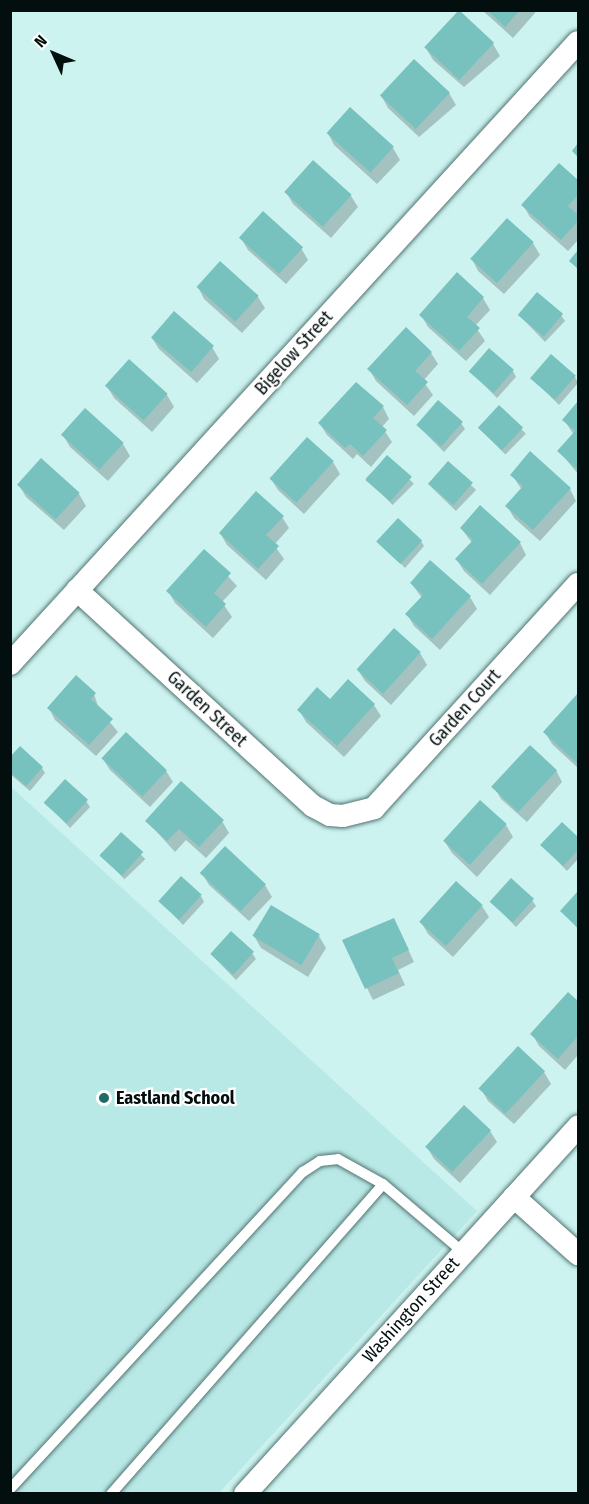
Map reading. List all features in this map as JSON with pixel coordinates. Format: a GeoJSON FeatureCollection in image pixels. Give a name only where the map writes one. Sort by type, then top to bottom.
{"type":"FeatureCollection","features":[{"type":"Feature","properties":{"kind":"street","name":"Bigelow Street"},"geometry":{"type":"LineString","coordinates":[[10,664],[579,42]]}},
{"type":"Feature","properties":{"kind":"street","name":"Garden Court"},"geometry":{"type":"LineString","coordinates":[[343,816],[374,808],[579,584]]}},
{"type":"Feature","properties":{"kind":"street","name":"Garden Street"},"geometry":{"type":"LineString","coordinates":[[77,590],[313,806],[330,815],[343,816]]}},
{"type":"Feature","properties":{"kind":"street","name":"Washington Street"},"geometry":{"type":"LineString","coordinates":[[245,1494],[579,1127]]}},
{"type":"Feature","properties":{"kind":"street"},"geometry":{"type":"LineString","coordinates":[[514,1197],[579,1254]]}},
{"type":"Feature","properties":{"kind":"lane"},"geometry":{"type":"LineString","coordinates":[[10,1489],[303,1172],[320,1161],[338,1159],[383,1185],[463,1252]]}},
{"type":"Feature","properties":{"kind":"lane"},"geometry":{"type":"LineString","coordinates":[[111,1494],[383,1185]]}},
{"type":"Feature","properties":{"kind":"shaded area"},"geometry":{"type":"Polygon","coordinates":[[[10,786],[477,1211],[219,1493],[11,1493],[10,786]]]}},
{"type":"Feature","properties":{"kind":"building"},"geometry":{"type":"Polygon","coordinates":[[[459,10],[494,43],[459,80],[424,47],[459,10]]]}},
{"type":"Feature","properties":{"kind":"building"},"geometry":{"type":"Polygon","coordinates":[[[487,10],[520,10],[505,27],[487,10]]]}},
{"type":"Feature","properties":{"kind":"building"},"geometry":{"type":"Polygon","coordinates":[[[414,59],[450,92],[416,129],[380,96],[414,59]]]}},
{"type":"Feature","properties":{"kind":"building"},"geometry":{"type":"Polygon","coordinates":[[[350,107],[394,146],[370,172],[327,133],[350,107]]]}},
{"type":"Feature","properties":{"kind":"building"},"geometry":{"type":"Polygon","coordinates":[[[578,143],[578,157],[572,151],[578,143]]]}},
{"type":"Feature","properties":{"kind":"building"},"geometry":{"type":"Polygon","coordinates":[[[313,160],[352,195],[323,227],[284,192],[313,160]]]}},
{"type":"Feature","properties":{"kind":"building"},"geometry":{"type":"Polygon","coordinates":[[[559,163],[578,180],[578,195],[568,206],[578,215],[578,221],[561,240],[521,205],[559,163]]]}},
{"type":"Feature","properties":{"kind":"building"},"geometry":{"type":"Polygon","coordinates":[[[263,211],[303,247],[279,274],[239,238],[263,211]]]}},
{"type":"Feature","properties":{"kind":"building"},"geometry":{"type":"Polygon","coordinates":[[[507,218],[534,242],[497,283],[470,259],[507,218]]]}},
{"type":"Feature","properties":{"kind":"building"},"geometry":{"type":"Polygon","coordinates":[[[578,250],[578,269],[569,261],[578,250]]]}},
{"type":"Feature","properties":{"kind":"building"},"geometry":{"type":"Polygon","coordinates":[[[220,261],[259,296],[235,322],[197,287],[220,261]]]}},
{"type":"Feature","properties":{"kind":"building"},"geometry":{"type":"Polygon","coordinates":[[[457,272],[484,297],[467,317],[480,328],[459,351],[419,315],[457,272]]]}},
{"type":"Feature","properties":{"kind":"building"},"geometry":{"type":"Polygon","coordinates":[[[537,292],[563,314],[544,337],[518,315],[537,292]]]}},
{"type":"Feature","properties":{"kind":"building"},"geometry":{"type":"Polygon","coordinates":[[[174,311],[214,346],[191,372],[151,337],[174,311]]]}},
{"type":"Feature","properties":{"kind":"building"},"geometry":{"type":"Polygon","coordinates":[[[406,327],[432,352],[415,371],[428,382],[407,405],[367,369],[406,327]]]}},
{"type":"Feature","properties":{"kind":"building"},"geometry":{"type":"Polygon","coordinates":[[[489,348],[514,370],[494,393],[469,371],[489,348]]]}},
{"type":"Feature","properties":{"kind":"building"},"geometry":{"type":"Polygon","coordinates":[[[551,354],[576,376],[555,400],[530,378],[551,354]]]}},
{"type":"Feature","properties":{"kind":"building"},"geometry":{"type":"Polygon","coordinates":[[[129,359],[168,394],[144,421],[105,386],[129,359]]]}},
{"type":"Feature","properties":{"kind":"building"},"geometry":{"type":"Polygon","coordinates":[[[356,382],[384,406],[373,418],[387,430],[363,456],[350,444],[345,448],[318,423],[356,382]]]}},
{"type":"Feature","properties":{"kind":"building"},"geometry":{"type":"Polygon","coordinates":[[[438,400],[463,422],[441,447],[416,425],[438,400]]]}},
{"type":"Feature","properties":{"kind":"building"},"geometry":{"type":"Polygon","coordinates":[[[578,401],[578,470],[557,451],[575,431],[562,420],[578,401]]]}},
{"type":"Feature","properties":{"kind":"building"},"geometry":{"type":"Polygon","coordinates":[[[499,405],[523,428],[502,450],[478,428],[499,405]]]}},
{"type":"Feature","properties":{"kind":"building"},"geometry":{"type":"Polygon","coordinates":[[[85,408],[124,443],[100,470],[61,435],[85,408]]]}},
{"type":"Feature","properties":{"kind":"building"},"geometry":{"type":"Polygon","coordinates":[[[307,437],[334,461],[296,503],[270,479],[307,437]]]}},
{"type":"Feature","properties":{"kind":"building"},"geometry":{"type":"Polygon","coordinates":[[[530,451],[571,488],[533,530],[505,506],[523,486],[510,475],[530,451]]]}},
{"type":"Feature","properties":{"kind":"building"},"geometry":{"type":"Polygon","coordinates":[[[387,455],[412,477],[390,502],[365,480],[387,455]]]}},
{"type":"Feature","properties":{"kind":"building"},"geometry":{"type":"Polygon","coordinates":[[[41,458],[80,493],[56,520],[17,485],[41,458]]]}},
{"type":"Feature","properties":{"kind":"building"},"geometry":{"type":"Polygon","coordinates":[[[448,461],[473,483],[453,505],[428,484],[448,461]]]}},
{"type":"Feature","properties":{"kind":"building"},"geometry":{"type":"Polygon","coordinates":[[[256,491],[284,516],[266,535],[279,546],[258,569],[219,533],[256,491]]]}},
{"type":"Feature","properties":{"kind":"building"},"geometry":{"type":"Polygon","coordinates":[[[480,505],[521,542],[482,584],[455,559],[473,540],[460,528],[480,505]]]}},
{"type":"Feature","properties":{"kind":"building"},"geometry":{"type":"Polygon","coordinates":[[[398,518],[422,541],[400,564],[376,541],[398,518]]]}},
{"type":"Feature","properties":{"kind":"building"},"geometry":{"type":"Polygon","coordinates":[[[204,549],[231,573],[214,593],[226,604],[206,627],[166,591],[204,549]]]}},
{"type":"Feature","properties":{"kind":"building"},"geometry":{"type":"Polygon","coordinates":[[[430,560],[471,596],[432,639],[405,614],[423,595],[410,583],[430,560]]]}},
{"type":"Feature","properties":{"kind":"building"},"geometry":{"type":"Polygon","coordinates":[[[394,628],[421,652],[383,694],[357,670],[394,628]]]}},
{"type":"Feature","properties":{"kind":"building"},"geometry":{"type":"Polygon","coordinates":[[[76,675],[96,693],[91,699],[113,719],[89,745],[47,708],[76,675]]]}},
{"type":"Feature","properties":{"kind":"building"},"geometry":{"type":"Polygon","coordinates":[[[348,679],[375,704],[337,746],[297,710],[317,687],[330,699],[348,679]]]}},
{"type":"Feature","properties":{"kind":"building"},"geometry":{"type":"Polygon","coordinates":[[[578,693],[578,764],[543,732],[578,693]]]}},
{"type":"Feature","properties":{"kind":"building"},"geometry":{"type":"Polygon","coordinates":[[[126,732],[167,770],[142,797],[101,758],[126,732]]]}},
{"type":"Feature","properties":{"kind":"building"},"geometry":{"type":"Polygon","coordinates":[[[530,745],[557,770],[518,812],[491,787],[530,745]]]}},
{"type":"Feature","properties":{"kind":"building"},"geometry":{"type":"Polygon","coordinates":[[[20,746],[43,767],[26,786],[10,772],[10,757],[20,746]]]}},
{"type":"Feature","properties":{"kind":"building"},"geometry":{"type":"Polygon","coordinates":[[[65,779],[88,800],[67,824],[44,803],[65,779]]]}},
{"type":"Feature","properties":{"kind":"building"},"geometry":{"type":"Polygon","coordinates":[[[181,781],[224,820],[199,847],[179,829],[167,841],[145,821],[181,781]]]}},
{"type":"Feature","properties":{"kind":"building"},"geometry":{"type":"Polygon","coordinates":[[[480,800],[507,824],[470,865],[443,841],[480,800]]]}},
{"type":"Feature","properties":{"kind":"building"},"geometry":{"type":"Polygon","coordinates":[[[562,822],[578,837],[578,850],[563,866],[540,845],[562,822]]]}},
{"type":"Feature","properties":{"kind":"building"},"geometry":{"type":"Polygon","coordinates":[[[121,832],[143,852],[122,876],[100,856],[121,832]]]}},
{"type":"Feature","properties":{"kind":"building"},"geometry":{"type":"Polygon","coordinates":[[[225,846],[266,884],[241,911],[200,873],[225,846]]]}},
{"type":"Feature","properties":{"kind":"building"},"geometry":{"type":"Polygon","coordinates":[[[181,876],[202,895],[179,920],[158,901],[181,876]]]}},
{"type":"Feature","properties":{"kind":"building"},"geometry":{"type":"Polygon","coordinates":[[[511,878],[534,899],[513,923],[490,902],[511,878]]]}},
{"type":"Feature","properties":{"kind":"building"},"geometry":{"type":"Polygon","coordinates":[[[456,881],[483,905],[446,946],[419,922],[456,881]]]}},
{"type":"Feature","properties":{"kind":"building"},"geometry":{"type":"Polygon","coordinates":[[[578,891],[578,928],[560,911],[578,891]]]}},
{"type":"Feature","properties":{"kind":"building"},"geometry":{"type":"Polygon","coordinates":[[[271,905],[320,934],[301,965],[252,936],[271,905]]]}},
{"type":"Feature","properties":{"kind":"building"},"geometry":{"type":"Polygon","coordinates":[[[394,918],[409,950],[392,958],[399,973],[365,989],[342,940],[394,918]]]}},
{"type":"Feature","properties":{"kind":"building"},"geometry":{"type":"Polygon","coordinates":[[[231,931],[254,952],[233,975],[210,954],[231,931]]]}},
{"type":"Feature","properties":{"kind":"building"},"geometry":{"type":"Polygon","coordinates":[[[568,992],[578,1001],[578,1036],[558,1059],[530,1034],[568,992]]]}},
{"type":"Feature","properties":{"kind":"building"},"geometry":{"type":"Polygon","coordinates":[[[518,1046],[545,1071],[506,1114],[478,1088],[518,1046]]]}},
{"type":"Feature","properties":{"kind":"building"},"geometry":{"type":"Polygon","coordinates":[[[464,1105],[491,1130],[452,1172],[425,1147],[464,1105]]]}},
{"type":"Feature","properties":{"kind":"place","name":"Eastland School"},"geometry":{"type":"Point","coordinates":[104,1098]}}]}
